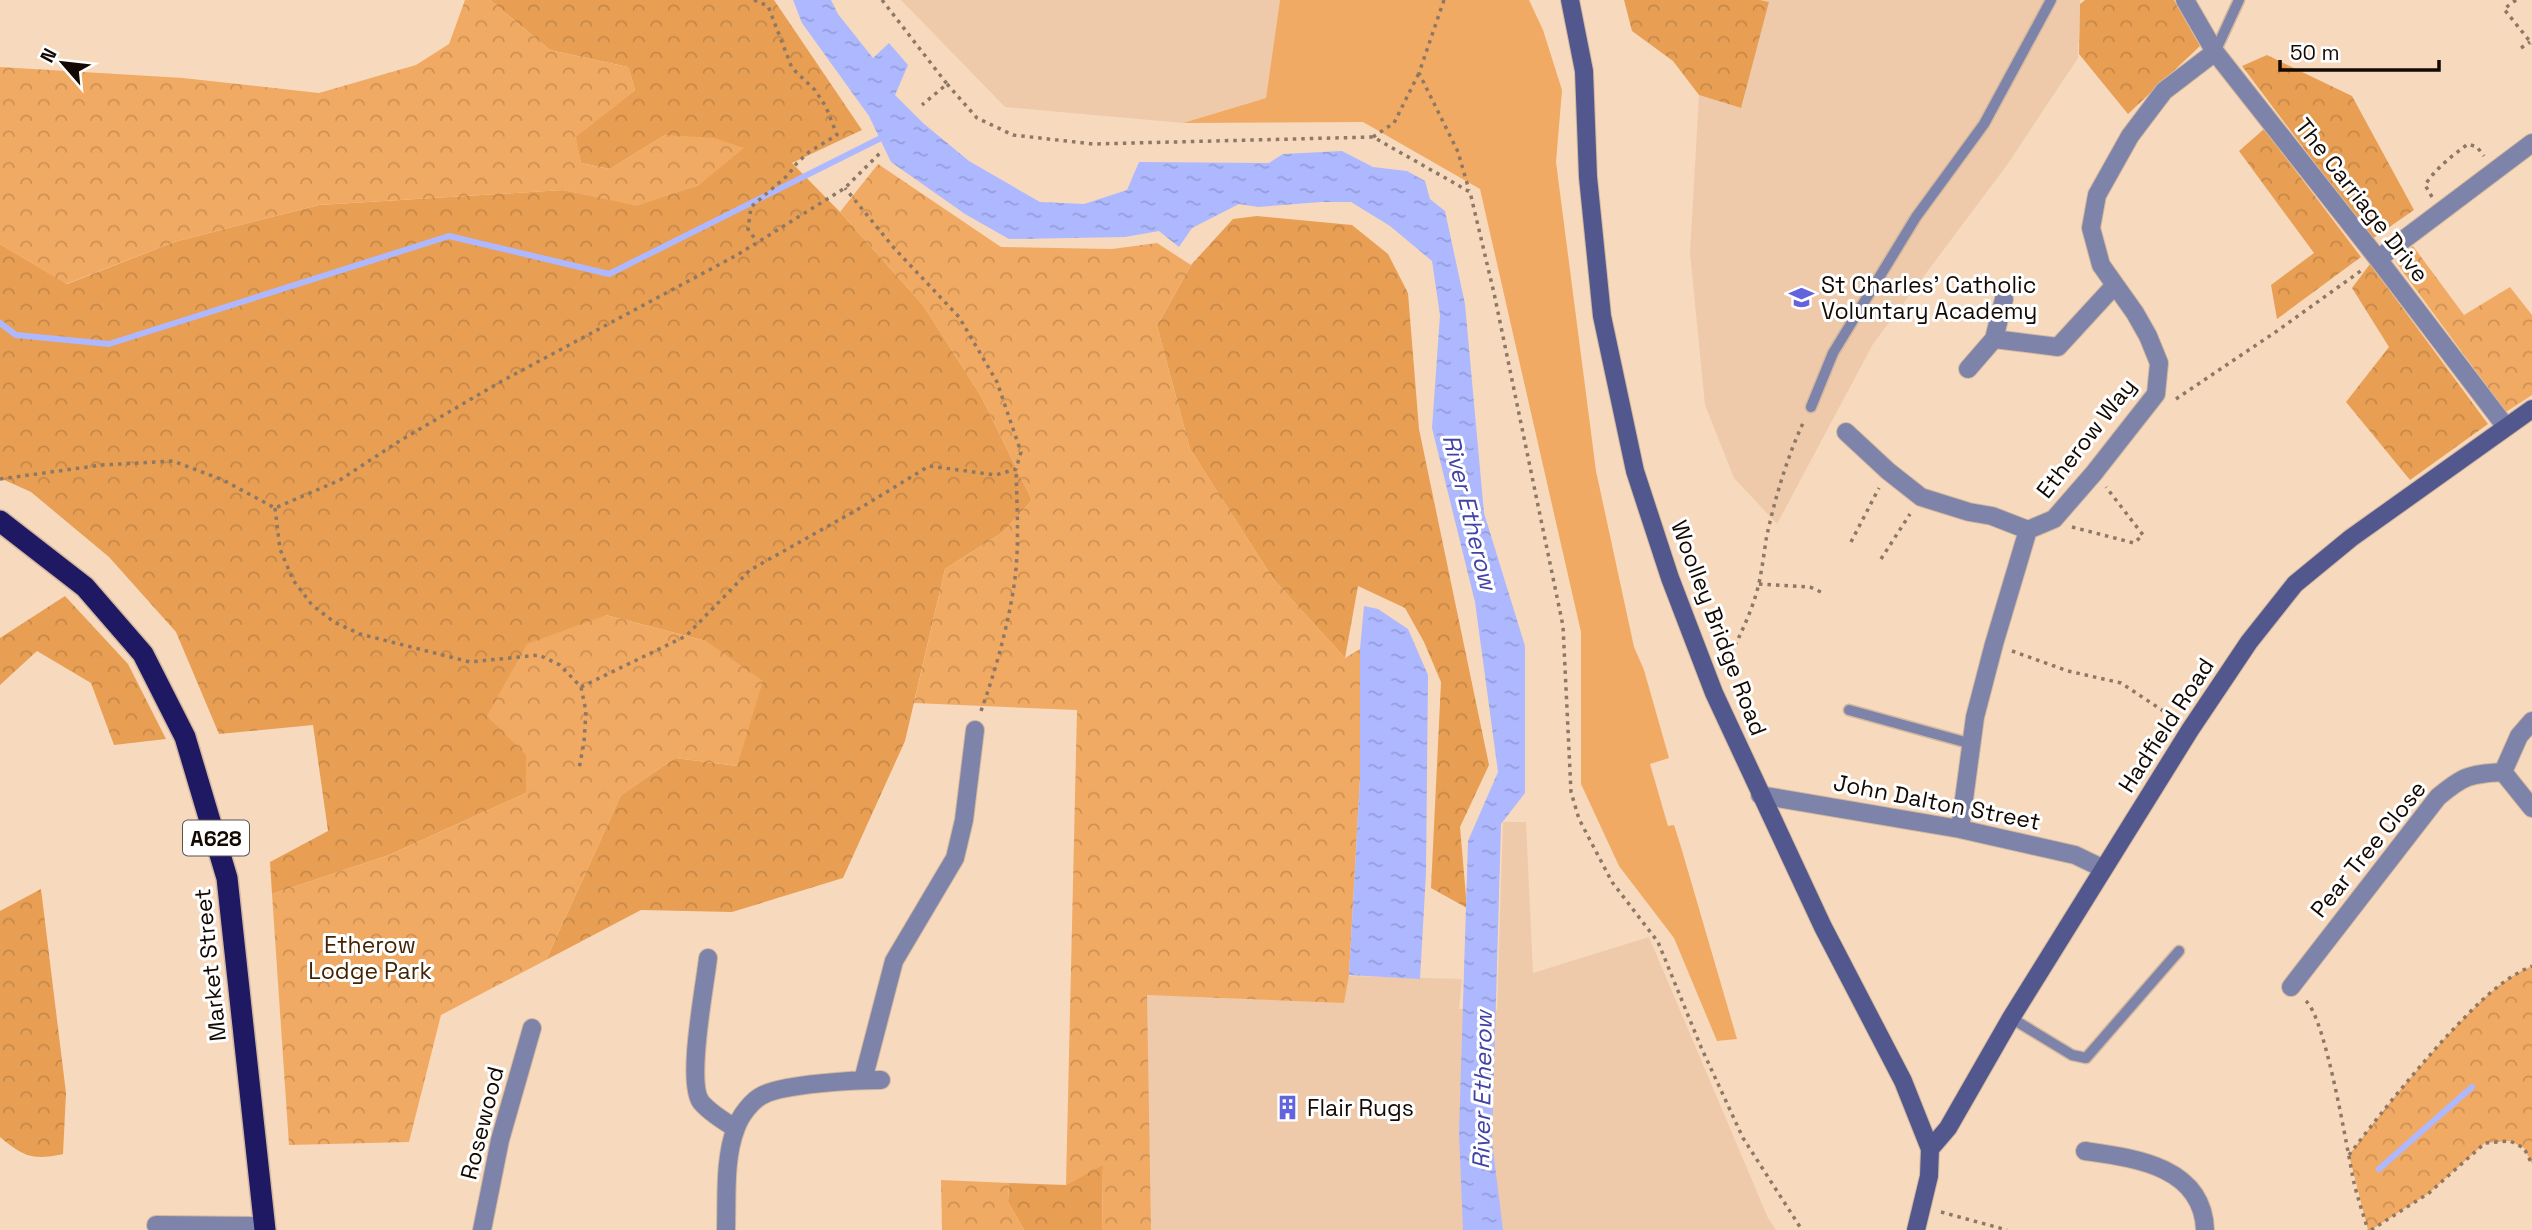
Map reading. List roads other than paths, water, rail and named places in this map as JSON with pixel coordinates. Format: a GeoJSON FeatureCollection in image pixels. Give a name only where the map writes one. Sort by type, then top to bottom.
{"type":"FeatureCollection","features":[{"type":"Feature","properties":{"kind":"highway","name":"Market Street"},"geometry":{"type":"LineString","coordinates":[[0,521],[85,587],[143,654],[185,737],[228,878],[265,1228]]}},
{"type":"Feature","properties":{"kind":"street","name":"The Carriage Drive"},"geometry":{"type":"LineString","coordinates":[[2185,0],[2215,52],[2378,259],[2505,427]]}},
{"type":"Feature","properties":{"kind":"street","name":"Woolley Bridge Road"},"geometry":{"type":"LineString","coordinates":[[1569,2],[1584,71],[1588,177],[1602,316],[1635,471],[1670,578],[1714,694],[1823,927],[1903,1081],[1930,1149],[1928,1176],[1916,1230]]}},
{"type":"Feature","properties":{"kind":"street","name":"Etherow Way"},"geometry":{"type":"LineString","coordinates":[[2028,530],[2054,519],[2156,394],[2159,363],[2148,336],[2101,265],[2091,228],[2097,195],[2130,136],[2164,91],[2215,52]]}},
{"type":"Feature","properties":{"kind":"street"},"geometry":{"type":"LineString","coordinates":[[2378,259],[2532,143]]}},
{"type":"Feature","properties":{"kind":"street"},"geometry":{"type":"LineString","coordinates":[[1994,339],[2058,347],[2115,285]]}},
{"type":"Feature","properties":{"kind":"street"},"geometry":{"type":"LineString","coordinates":[[1968,369],[1994,339],[2004,299]]}},
{"type":"Feature","properties":{"kind":"street","name":"Hadfield Road"},"geometry":{"type":"LineString","coordinates":[[1930,1149],[1948,1128],[2102,867],[2190,730],[2249,642],[2295,583],[2351,538],[2532,409]]}},
{"type":"Feature","properties":{"kind":"street"},"geometry":{"type":"LineString","coordinates":[[1846,432],[1921,497],[1992,516],[2028,530],[1975,716],[1960,829]]}},
{"type":"Feature","properties":{"kind":"street"},"geometry":{"type":"LineString","coordinates":[[2532,721],[2519,736],[2503,772],[2532,808]]}},
{"type":"Feature","properties":{"kind":"street"},"geometry":{"type":"LineString","coordinates":[[726,1230],[729,1156],[735,1128],[762,1095],[788,1087],[872,1080],[894,961],[955,858],[964,820],[975,730]]}},
{"type":"Feature","properties":{"kind":"street","name":"Pear Tree Close"},"geometry":{"type":"LineString","coordinates":[[2291,987],[2438,797],[2460,778],[2479,773],[2503,772]]}},
{"type":"Feature","properties":{"kind":"street","name":"John Dalton Street"},"geometry":{"type":"LineString","coordinates":[[1760,795],[1960,829],[2075,855],[2102,867]]}},
{"type":"Feature","properties":{"kind":"street"},"geometry":{"type":"LineString","coordinates":[[709,958],[695,1064],[695,1086],[700,1101],[735,1128]]}},
{"type":"Feature","properties":{"kind":"street","name":"Rosewood"},"geometry":{"type":"LineString","coordinates":[[482,1230],[500,1139],[532,1028]]}},
{"type":"Feature","properties":{"kind":"street"},"geometry":{"type":"LineString","coordinates":[[2085,1152],[2138,1159],[2172,1173],[2194,1194],[2205,1221],[2205,1230]]}},
{"type":"Feature","properties":{"kind":"street"},"geometry":{"type":"LineString","coordinates":[[156,1225],[265,1228]]}},
{"type":"Feature","properties":{"kind":"lane"},"geometry":{"type":"LineString","coordinates":[[1811,407],[1833,353],[1916,217],[1983,124],[2051,0]]}},
{"type":"Feature","properties":{"kind":"lane"},"geometry":{"type":"LineString","coordinates":[[2215,52],[2239,0]]}},
{"type":"Feature","properties":{"kind":"lane"},"geometry":{"type":"LineString","coordinates":[[1849,710],[1972,744]]}},
{"type":"Feature","properties":{"kind":"lane"},"geometry":{"type":"LineString","coordinates":[[2011,1018],[2072,1055],[2086,1058],[2179,951]]}},
{"type":"Feature","properties":{"kind":"water","name":"River Etherow"},"geometry":{"type":"Polygon","coordinates":[[[793,0],[831,0],[838,14],[873,58],[889,43],[908,65],[895,95],[923,123],[969,161],[1040,202],[1084,204],[1127,190],[1139,162],[1269,163],[1283,154],[1342,151],[1373,167],[1407,171],[1425,181],[1430,199],[1445,211],[1465,304],[1484,513],[1525,646],[1525,793],[1501,824],[1492,1141],[1503,1230],[1463,1230],[1459,1133],[1468,841],[1498,772],[1475,602],[1432,428],[1440,315],[1432,261],[1390,226],[1351,202],[1258,207],[1239,204],[1192,228],[1179,247],[1159,231],[1125,237],[1009,239],[965,214],[891,162],[869,116],[802,23],[793,0]]]}},
{"type":"Feature","properties":{"kind":"water"},"geometry":{"type":"Polygon","coordinates":[[[1364,606],[1378,609],[1408,629],[1428,675],[1426,873],[1420,979],[1349,975],[1360,779],[1360,649],[1364,606]]]}},
{"type":"Feature","properties":{"kind":"waterway"},"geometry":{"type":"LineString","coordinates":[[0,323],[16,335],[109,344],[449,236],[609,274],[885,136]]}},
{"type":"Feature","properties":{"kind":"waterway"},"geometry":{"type":"LineString","coordinates":[[2379,1169],[2472,1087]]}},
{"type":"Feature","properties":{"kind":"place","name":"St Charles' Catholic Voluntary Academy"},"geometry":{"type":"Point","coordinates":[1801,298]}},
{"type":"Feature","properties":{"kind":"place","name":"Flair Rugs"},"geometry":{"type":"Point","coordinates":[1287,1108]}},
{"type":"Feature","properties":{"kind":"park label","name":"Etherow Lodge Park"},"geometry":{"type":"Point","coordinates":[370,958]}}]}
